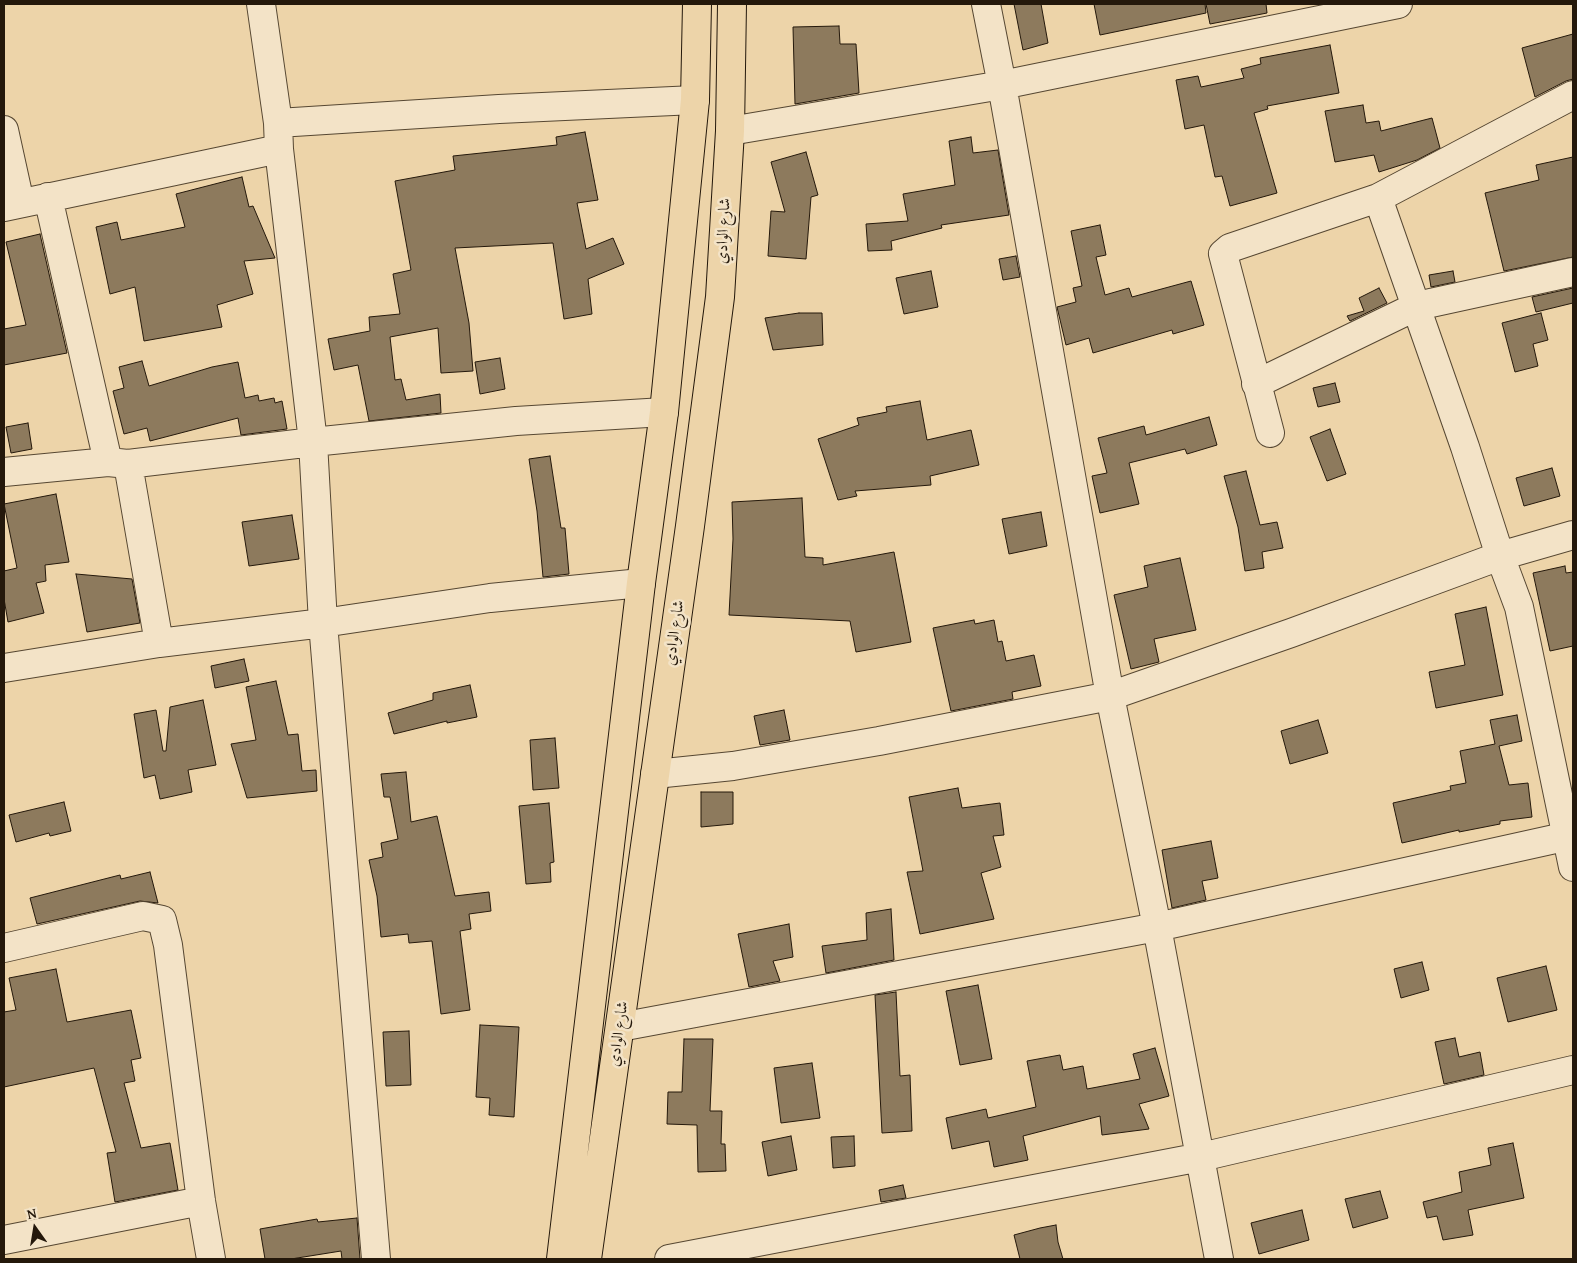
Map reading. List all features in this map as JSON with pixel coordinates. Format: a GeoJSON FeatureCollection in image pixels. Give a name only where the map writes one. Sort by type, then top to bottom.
{"type":"FeatureCollection","features":[{"type":"Feature","properties":{"kind":"main road","name":"شارع الوادي"},"geometry":{"type":"LineString","coordinates":[[561,1259],[641,583],[664,412],[695,100],[697,4]]}},
{"type":"Feature","properties":{"kind":"main road","name":"شارع الوادي"},"geometry":{"type":"LineString","coordinates":[[587,1259],[656,774],[720,296],[730,131],[732,4]]}},
{"type":"Feature","properties":{"kind":"street"},"geometry":{"type":"LineString","coordinates":[[261,4],[279,136],[313,442],[323,622],[376,1259]]}},
{"type":"Feature","properties":{"kind":"street"},"geometry":{"type":"LineString","coordinates":[[986,4],[1002,84],[1110,696],[1157,927],[1220,1259]]}},
{"type":"Feature","properties":{"kind":"street"},"geometry":{"type":"LineString","coordinates":[[730,131],[1002,84],[1398,4]]}},
{"type":"Feature","properties":{"kind":"street"},"geometry":{"type":"LineString","coordinates":[[1270,432],[1223,254],[1230,248],[1378,198],[1573,95]]}},
{"type":"Feature","properties":{"kind":"street"},"geometry":{"type":"LineString","coordinates":[[4,130],[12,205],[279,136],[499,109],[695,100]]}},
{"type":"Feature","properties":{"kind":"street"},"geometry":{"type":"LineString","coordinates":[[48,197],[118,463],[159,643]]}},
{"type":"Feature","properties":{"kind":"street"},"geometry":{"type":"LineString","coordinates":[[1378,198],[1465,447],[1518,607],[1570,836],[1573,867]]}},
{"type":"Feature","properties":{"kind":"street"},"geometry":{"type":"LineString","coordinates":[[1256,384],[1416,306],[1573,272]]}},
{"type":"Feature","properties":{"kind":"street"},"geometry":{"type":"LineString","coordinates":[[4,472],[118,463],[516,420],[664,412]]}},
{"type":"Feature","properties":{"kind":"street"},"geometry":{"type":"LineString","coordinates":[[656,774],[733,766],[879,741],[1110,696],[1291,633],[1500,556],[1573,535]]}},
{"type":"Feature","properties":{"kind":"street"},"geometry":{"type":"LineString","coordinates":[[4,668],[159,643],[490,598],[641,583]]}},
{"type":"Feature","properties":{"kind":"street"},"geometry":{"type":"LineString","coordinates":[[620,1027],[1157,927],[1570,836]]}},
{"type":"Feature","properties":{"kind":"street"},"geometry":{"type":"LineString","coordinates":[[4,948],[143,916],[162,920],[168,945],[201,1201],[211,1259]]}},
{"type":"Feature","properties":{"kind":"street"},"geometry":{"type":"LineString","coordinates":[[669,1259],[1201,1157],[1573,1070]]}},
{"type":"Feature","properties":{"kind":"street"},"geometry":{"type":"LineString","coordinates":[[4,1240],[201,1201]]}},
{"type":"Feature","properties":{"kind":"building"},"geometry":{"type":"Polygon","coordinates":[[[1014,4],[1041,4],[1048,43],[1023,50],[1014,4]]]}},
{"type":"Feature","properties":{"kind":"building"},"geometry":{"type":"Polygon","coordinates":[[[1094,4],[1205,4],[1206,13],[1100,35],[1094,4]]]}},
{"type":"Feature","properties":{"kind":"building"},"geometry":{"type":"Polygon","coordinates":[[[1206,4],[1266,4],[1267,13],[1210,24],[1206,4]]]}},
{"type":"Feature","properties":{"kind":"building"},"geometry":{"type":"Polygon","coordinates":[[[839,26],[840,44],[856,44],[859,93],[795,104],[793,27],[839,26]]]}},
{"type":"Feature","properties":{"kind":"building"},"geometry":{"type":"Polygon","coordinates":[[[1573,34],[1573,79],[1535,97],[1522,48],[1573,34]]]}},
{"type":"Feature","properties":{"kind":"building"},"geometry":{"type":"Polygon","coordinates":[[[1330,45],[1339,93],[1267,106],[1268,109],[1254,113],[1277,193],[1230,206],[1222,176],[1215,177],[1204,125],[1185,129],[1176,80],[1198,76],[1201,87],[1244,78],[1241,69],[1261,64],[1260,58],[1330,45]]]}},
{"type":"Feature","properties":{"kind":"building"},"geometry":{"type":"Polygon","coordinates":[[[1363,105],[1366,123],[1379,121],[1381,131],[1432,118],[1440,148],[1417,160],[1379,172],[1374,155],[1335,162],[1325,111],[1363,105]]]}},
{"type":"Feature","properties":{"kind":"building"},"geometry":{"type":"Polygon","coordinates":[[[585,132],[598,200],[577,203],[586,249],[613,238],[624,264],[588,279],[592,314],[564,319],[553,243],[455,248],[469,323],[473,371],[441,373],[438,328],[390,337],[395,380],[401,379],[406,400],[440,394],[441,413],[369,421],[358,365],[334,370],[328,339],[370,331],[369,317],[400,314],[393,274],[411,270],[395,181],[455,170],[453,156],[557,145],[556,137],[585,132]]]}},
{"type":"Feature","properties":{"kind":"building"},"geometry":{"type":"Polygon","coordinates":[[[971,137],[973,153],[998,150],[1009,215],[941,225],[942,228],[891,241],[892,250],[868,251],[866,224],[908,221],[903,194],[955,185],[949,141],[971,137]]]}},
{"type":"Feature","properties":{"kind":"building"},"geometry":{"type":"Polygon","coordinates":[[[806,152],[818,195],[811,197],[806,259],[768,256],[771,211],[785,212],[771,162],[806,152]]]}},
{"type":"Feature","properties":{"kind":"building"},"geometry":{"type":"Polygon","coordinates":[[[1573,157],[1573,257],[1504,271],[1485,193],[1539,180],[1536,165],[1573,157]]]}},
{"type":"Feature","properties":{"kind":"building"},"geometry":{"type":"Polygon","coordinates":[[[242,177],[249,207],[253,206],[275,258],[244,261],[253,294],[217,305],[222,327],[144,341],[135,287],[110,294],[96,227],[117,222],[121,240],[185,227],[176,194],[242,177]]]}},
{"type":"Feature","properties":{"kind":"building"},"geometry":{"type":"Polygon","coordinates":[[[1100,225],[1106,255],[1096,257],[1105,295],[1129,288],[1132,297],[1191,281],[1204,325],[1173,334],[1172,330],[1093,353],[1089,338],[1066,345],[1057,307],[1076,302],[1073,288],[1082,286],[1071,231],[1100,225]]]}},
{"type":"Feature","properties":{"kind":"building"},"geometry":{"type":"Polygon","coordinates":[[[40,234],[67,353],[4,365],[4,329],[26,325],[6,242],[40,234]]]}},
{"type":"Feature","properties":{"kind":"building"},"geometry":{"type":"Polygon","coordinates":[[[1016,256],[1020,277],[1003,280],[999,259],[1016,256]]]}},
{"type":"Feature","properties":{"kind":"building"},"geometry":{"type":"Polygon","coordinates":[[[931,271],[938,307],[904,314],[896,278],[931,271]]]}},
{"type":"Feature","properties":{"kind":"building"},"geometry":{"type":"Polygon","coordinates":[[[1453,271],[1455,282],[1431,287],[1429,275],[1453,271]]]}},
{"type":"Feature","properties":{"kind":"building"},"geometry":{"type":"Polygon","coordinates":[[[1379,288],[1387,303],[1350,321],[1347,316],[1364,311],[1359,298],[1379,288]]]}},
{"type":"Feature","properties":{"kind":"building"},"geometry":{"type":"Polygon","coordinates":[[[1573,288],[1573,303],[1536,312],[1532,297],[1573,288]]]}},
{"type":"Feature","properties":{"kind":"building"},"geometry":{"type":"Polygon","coordinates":[[[799,313],[822,313],[823,345],[773,350],[765,318],[799,313]]]}},
{"type":"Feature","properties":{"kind":"building"},"geometry":{"type":"Polygon","coordinates":[[[1541,313],[1548,340],[1533,344],[1538,366],[1515,372],[1502,323],[1541,313]]]}},
{"type":"Feature","properties":{"kind":"building"},"geometry":{"type":"Polygon","coordinates":[[[500,358],[505,389],[480,394],[475,362],[500,358]]]}},
{"type":"Feature","properties":{"kind":"building"},"geometry":{"type":"Polygon","coordinates":[[[142,361],[149,386],[212,367],[238,362],[245,398],[258,395],[259,401],[274,398],[275,403],[282,401],[287,429],[241,435],[238,418],[150,441],[147,428],[124,434],[113,391],[124,388],[119,367],[142,361]]]}},
{"type":"Feature","properties":{"kind":"building"},"geometry":{"type":"Polygon","coordinates":[[[1335,383],[1340,402],[1318,407],[1313,388],[1335,383]]]}},
{"type":"Feature","properties":{"kind":"building"},"geometry":{"type":"Polygon","coordinates":[[[920,401],[927,440],[971,430],[979,465],[930,476],[931,485],[855,491],[857,496],[838,500],[818,439],[859,425],[857,418],[887,412],[886,407],[920,401]]]}},
{"type":"Feature","properties":{"kind":"building"},"geometry":{"type":"Polygon","coordinates":[[[1209,417],[1217,445],[1187,454],[1185,449],[1129,463],[1139,504],[1100,513],[1092,476],[1107,473],[1098,438],[1144,426],[1146,435],[1209,417]]]}},
{"type":"Feature","properties":{"kind":"building"},"geometry":{"type":"Polygon","coordinates":[[[28,423],[32,449],[11,453],[6,427],[28,423]]]}},
{"type":"Feature","properties":{"kind":"building"},"geometry":{"type":"Polygon","coordinates":[[[1330,429],[1346,474],[1327,481],[1310,437],[1330,429]]]}},
{"type":"Feature","properties":{"kind":"building"},"geometry":{"type":"Polygon","coordinates":[[[550,456],[561,528],[565,528],[569,574],[543,577],[537,511],[529,459],[550,456]]]}},
{"type":"Feature","properties":{"kind":"building"},"geometry":{"type":"Polygon","coordinates":[[[1552,468],[1560,496],[1524,506],[1516,478],[1552,468]]]}},
{"type":"Feature","properties":{"kind":"building"},"geometry":{"type":"Polygon","coordinates":[[[1246,471],[1260,525],[1277,522],[1283,548],[1262,552],[1264,568],[1245,571],[1238,527],[1224,476],[1246,471]]]}},
{"type":"Feature","properties":{"kind":"building"},"geometry":{"type":"Polygon","coordinates":[[[56,494],[69,562],[45,565],[46,581],[36,583],[44,613],[8,622],[4,599],[4,571],[17,568],[4,504],[56,494]]]}},
{"type":"Feature","properties":{"kind":"building"},"geometry":{"type":"Polygon","coordinates":[[[802,498],[805,557],[823,558],[823,565],[894,552],[911,642],[856,652],[850,621],[729,615],[733,539],[732,502],[802,498]]]}},
{"type":"Feature","properties":{"kind":"building"},"geometry":{"type":"Polygon","coordinates":[[[1041,512],[1047,546],[1009,554],[1002,519],[1041,512]]]}},
{"type":"Feature","properties":{"kind":"building"},"geometry":{"type":"Polygon","coordinates":[[[292,515],[299,559],[249,566],[242,522],[292,515]]]}},
{"type":"Feature","properties":{"kind":"building"},"geometry":{"type":"Polygon","coordinates":[[[1180,558],[1196,630],[1154,639],[1159,662],[1131,669],[1114,595],[1148,587],[1144,566],[1180,558]]]}},
{"type":"Feature","properties":{"kind":"building"},"geometry":{"type":"Polygon","coordinates":[[[1565,566],[1566,573],[1573,572],[1573,646],[1550,651],[1533,573],[1565,566]]]}},
{"type":"Feature","properties":{"kind":"building"},"geometry":{"type":"Polygon","coordinates":[[[76,574],[132,579],[140,623],[87,632],[76,574]]]}},
{"type":"Feature","properties":{"kind":"building"},"geometry":{"type":"Polygon","coordinates":[[[1486,607],[1503,695],[1436,708],[1429,672],[1465,665],[1455,614],[1486,607]]]}},
{"type":"Feature","properties":{"kind":"building"},"geometry":{"type":"Polygon","coordinates":[[[974,620],[975,624],[994,620],[998,642],[1002,641],[1006,661],[1034,655],[1041,686],[1012,692],[1013,699],[951,711],[933,628],[974,620]]]}},
{"type":"Feature","properties":{"kind":"building"},"geometry":{"type":"Polygon","coordinates":[[[244,659],[249,681],[215,688],[211,666],[244,659]]]}},
{"type":"Feature","properties":{"kind":"building"},"geometry":{"type":"Polygon","coordinates":[[[276,681],[288,735],[298,734],[302,771],[316,770],[317,791],[247,798],[231,744],[256,740],[246,687],[276,681]]]}},
{"type":"Feature","properties":{"kind":"building"},"geometry":{"type":"Polygon","coordinates":[[[470,685],[477,717],[447,723],[447,721],[394,734],[388,713],[433,700],[433,693],[470,685]]]}},
{"type":"Feature","properties":{"kind":"building"},"geometry":{"type":"Polygon","coordinates":[[[203,700],[216,765],[188,770],[192,792],[160,799],[155,775],[144,778],[134,714],[156,710],[163,751],[166,751],[170,707],[203,700]]]}},
{"type":"Feature","properties":{"kind":"building"},"geometry":{"type":"Polygon","coordinates":[[[784,710],[790,740],[760,745],[754,716],[784,710]]]}},
{"type":"Feature","properties":{"kind":"building"},"geometry":{"type":"Polygon","coordinates":[[[1517,715],[1522,741],[1499,746],[1509,785],[1528,783],[1532,817],[1500,821],[1500,824],[1459,832],[1459,830],[1402,843],[1393,803],[1451,790],[1450,786],[1466,783],[1460,751],[1495,744],[1490,720],[1517,715]]]}},
{"type":"Feature","properties":{"kind":"building"},"geometry":{"type":"Polygon","coordinates":[[[1318,720],[1328,753],[1290,764],[1281,731],[1318,720]]]}},
{"type":"Feature","properties":{"kind":"building"},"geometry":{"type":"Polygon","coordinates":[[[555,738],[559,788],[533,790],[530,740],[555,738]]]}},
{"type":"Feature","properties":{"kind":"building"},"geometry":{"type":"Polygon","coordinates":[[[406,772],[411,822],[437,816],[455,896],[489,892],[491,911],[469,914],[471,929],[460,931],[470,1010],[441,1014],[432,941],[409,943],[408,934],[381,937],[377,896],[369,860],[383,857],[381,843],[398,839],[390,797],[384,797],[381,774],[406,772]]]}},
{"type":"Feature","properties":{"kind":"building"},"geometry":{"type":"Polygon","coordinates":[[[958,788],[962,808],[1000,803],[1004,835],[993,836],[1001,867],[981,873],[994,919],[920,934],[907,872],[923,871],[909,797],[958,788]]]}},
{"type":"Feature","properties":{"kind":"building"},"geometry":{"type":"Polygon","coordinates":[[[701,792],[733,792],[733,824],[701,827],[701,792]]]}},
{"type":"Feature","properties":{"kind":"building"},"geometry":{"type":"Polygon","coordinates":[[[64,802],[71,831],[50,836],[49,833],[16,842],[9,815],[64,802]]]}},
{"type":"Feature","properties":{"kind":"building"},"geometry":{"type":"Polygon","coordinates":[[[549,803],[554,862],[550,863],[551,882],[526,884],[519,806],[549,803]]]}},
{"type":"Feature","properties":{"kind":"building"},"geometry":{"type":"Polygon","coordinates":[[[1211,841],[1218,878],[1202,881],[1206,900],[1172,908],[1162,850],[1211,841]]]}},
{"type":"Feature","properties":{"kind":"building"},"geometry":{"type":"Polygon","coordinates":[[[150,872],[158,903],[140,901],[37,924],[30,898],[120,875],[121,879],[150,872]]]}},
{"type":"Feature","properties":{"kind":"building"},"geometry":{"type":"Polygon","coordinates":[[[891,909],[894,960],[826,973],[822,946],[867,940],[866,913],[891,909]]]}},
{"type":"Feature","properties":{"kind":"building"},"geometry":{"type":"Polygon","coordinates":[[[789,924],[793,957],[773,961],[780,981],[749,987],[738,934],[789,924]]]}},
{"type":"Feature","properties":{"kind":"building"},"geometry":{"type":"Polygon","coordinates":[[[1422,962],[1429,990],[1401,998],[1394,969],[1422,962]]]}},
{"type":"Feature","properties":{"kind":"building"},"geometry":{"type":"Polygon","coordinates":[[[1546,966],[1557,1010],[1508,1022],[1497,978],[1546,966]]]}},
{"type":"Feature","properties":{"kind":"building"},"geometry":{"type":"Polygon","coordinates":[[[56,969],[67,1022],[131,1010],[141,1058],[131,1060],[135,1081],[124,1083],[141,1148],[170,1143],[178,1190],[115,1202],[107,1153],[116,1152],[94,1068],[4,1087],[4,1012],[16,1010],[9,978],[56,969]]]}},
{"type":"Feature","properties":{"kind":"building"},"geometry":{"type":"Polygon","coordinates":[[[978,985],[992,1059],[960,1065],[946,991],[978,985]]]}},
{"type":"Feature","properties":{"kind":"building"},"geometry":{"type":"Polygon","coordinates":[[[896,992],[900,1076],[910,1075],[912,1131],[882,1133],[875,995],[896,992]]]}},
{"type":"Feature","properties":{"kind":"building"},"geometry":{"type":"Polygon","coordinates":[[[480,1025],[519,1027],[514,1117],[489,1115],[490,1098],[476,1097],[480,1025]]]}},
{"type":"Feature","properties":{"kind":"building"},"geometry":{"type":"Polygon","coordinates":[[[409,1031],[411,1085],[386,1086],[383,1032],[409,1031]]]}},
{"type":"Feature","properties":{"kind":"building"},"geometry":{"type":"Polygon","coordinates":[[[1455,1038],[1459,1057],[1480,1052],[1484,1075],[1444,1084],[1435,1042],[1455,1038]]]}},
{"type":"Feature","properties":{"kind":"building"},"geometry":{"type":"Polygon","coordinates":[[[684,1039],[713,1039],[710,1111],[722,1111],[721,1144],[725,1144],[726,1171],[698,1172],[697,1125],[667,1124],[668,1092],[682,1092],[684,1039]]]}},
{"type":"Feature","properties":{"kind":"building"},"geometry":{"type":"Polygon","coordinates":[[[1155,1048],[1169,1096],[1139,1104],[1149,1129],[1102,1135],[1100,1116],[1023,1136],[1028,1160],[994,1167],[989,1141],[952,1149],[946,1118],[986,1109],[988,1118],[1036,1107],[1027,1061],[1060,1055],[1063,1070],[1083,1066],[1087,1089],[1140,1079],[1133,1054],[1155,1048]]]}},
{"type":"Feature","properties":{"kind":"building"},"geometry":{"type":"Polygon","coordinates":[[[812,1063],[820,1118],[781,1123],[774,1068],[812,1063]]]}},
{"type":"Feature","properties":{"kind":"building"},"geometry":{"type":"Polygon","coordinates":[[[791,1136],[797,1170],[768,1176],[762,1142],[791,1136]]]}},
{"type":"Feature","properties":{"kind":"building"},"geometry":{"type":"Polygon","coordinates":[[[854,1136],[855,1166],[833,1168],[831,1137],[854,1136]]]}},
{"type":"Feature","properties":{"kind":"building"},"geometry":{"type":"Polygon","coordinates":[[[1513,1143],[1524,1198],[1468,1210],[1473,1235],[1443,1240],[1437,1216],[1427,1218],[1423,1202],[1462,1192],[1459,1172],[1491,1165],[1488,1148],[1513,1143]]]}},
{"type":"Feature","properties":{"kind":"building"},"geometry":{"type":"Polygon","coordinates":[[[903,1185],[906,1198],[881,1202],[879,1190],[903,1185]]]}},
{"type":"Feature","properties":{"kind":"building"},"geometry":{"type":"Polygon","coordinates":[[[1380,1191],[1388,1218],[1353,1228],[1345,1199],[1380,1191]]]}},
{"type":"Feature","properties":{"kind":"building"},"geometry":{"type":"Polygon","coordinates":[[[1302,1210],[1309,1240],[1259,1254],[1251,1223],[1302,1210]]]}},
{"type":"Feature","properties":{"kind":"building"},"geometry":{"type":"Polygon","coordinates":[[[357,1218],[360,1259],[342,1259],[341,1251],[291,1259],[265,1259],[260,1229],[317,1219],[318,1222],[357,1218]]]}},
{"type":"Feature","properties":{"kind":"building"},"geometry":{"type":"Polygon","coordinates":[[[1056,1225],[1063,1259],[1020,1259],[1014,1235],[1056,1225]]]}}]}
